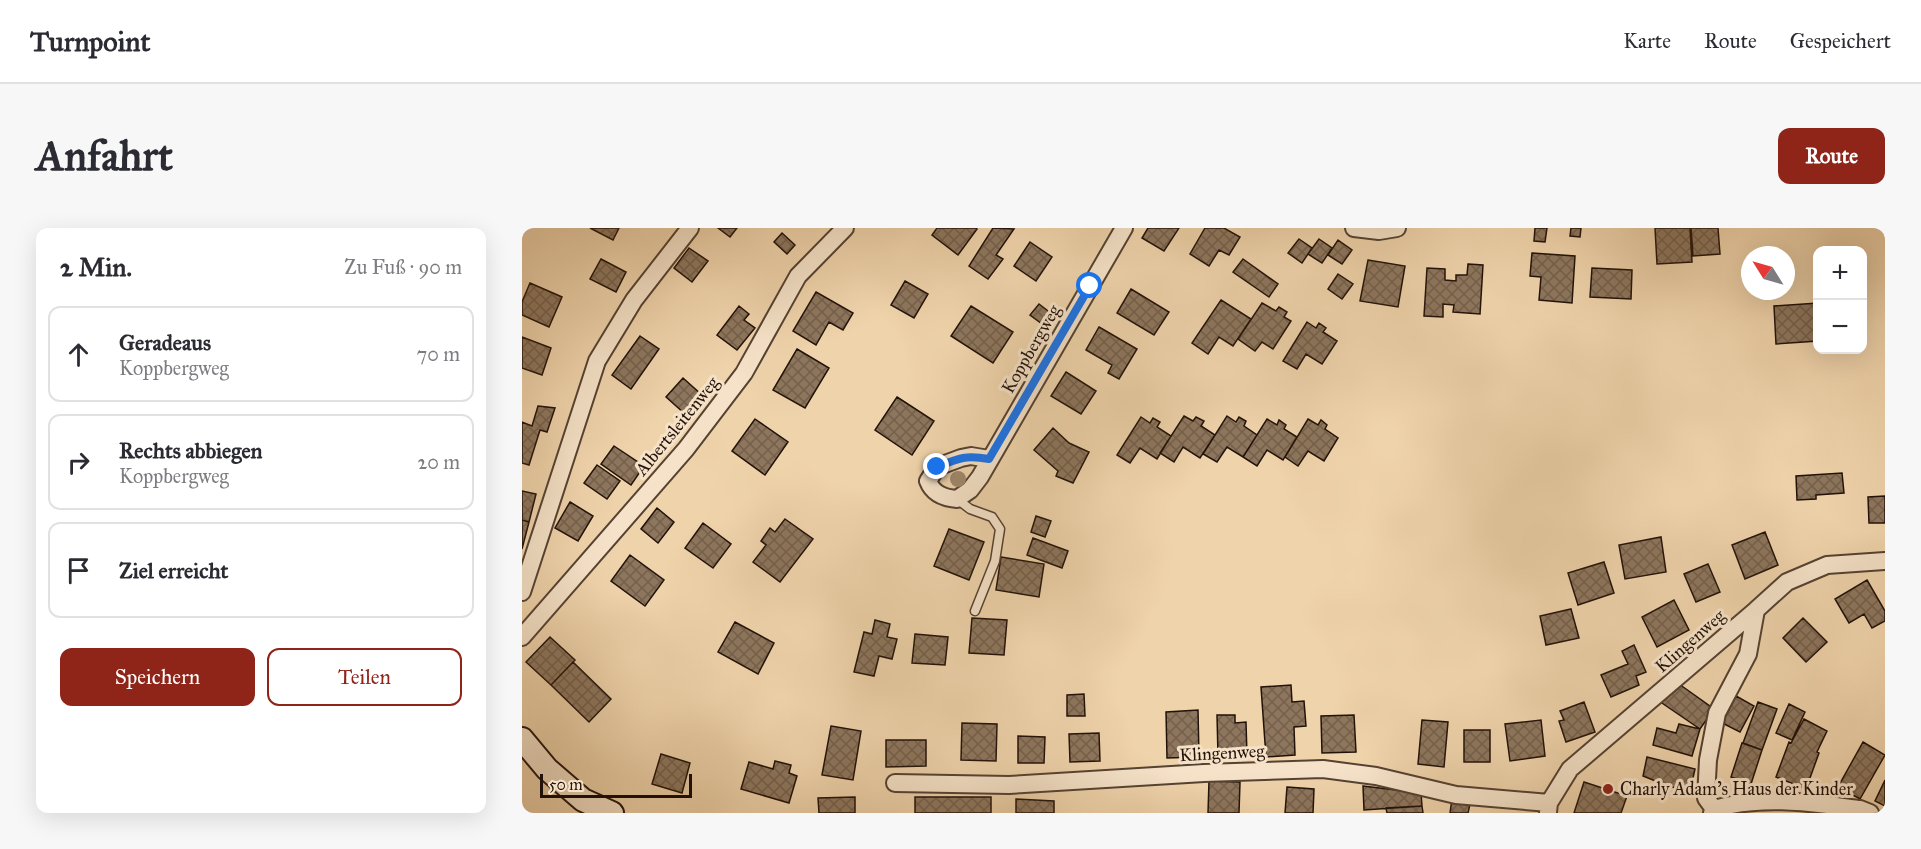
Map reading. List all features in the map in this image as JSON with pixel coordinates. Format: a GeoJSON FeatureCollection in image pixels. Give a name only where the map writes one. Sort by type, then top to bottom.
{"type":"FeatureCollection","features":[{"type":"Feature","properties":{"kind":"street"},"geometry":{"type":"LineString","coordinates":[[522,592],[597,361],[634,300],[690,228]]}},
{"type":"Feature","properties":{"kind":"street","name":"Albertsleitenweg"},"geometry":{"type":"LineString","coordinates":[[522,637],[686,449],[744,373],[798,276],[845,228]]}},
{"type":"Feature","properties":{"kind":"street","name":"Koppbergweg"},"geometry":{"type":"LineString","coordinates":[[957,499],[970,489],[989,459],[1124,228]]}},
{"type":"Feature","properties":{"kind":"street"},"geometry":{"type":"LineString","coordinates":[[1354,228],[1378,231],[1397,228]]}},
{"type":"Feature","properties":{"kind":"street"},"geometry":{"type":"LineString","coordinates":[[957,499],[947,498],[932,490],[928,481],[937,467],[971,456],[989,459]]}},
{"type":"Feature","properties":{"kind":"street","name":"Klingenweg"},"geometry":{"type":"LineString","coordinates":[[895,783],[1009,785],[1323,768],[1376,776],[1456,795],[1549,808],[1570,769],[1787,582],[1827,565],[1885,561]]}},
{"type":"Feature","properties":{"kind":"street"},"geometry":{"type":"LineString","coordinates":[[1756,610],[1748,654],[1717,713],[1708,760],[1706,798],[1713,811],[1733,804],[1788,801],[1860,809],[1870,813]]}},
{"type":"Feature","properties":{"kind":"street"},"geometry":{"type":"LineString","coordinates":[[522,739],[547,769],[583,800],[612,813]]}},
{"type":"Feature","properties":{"kind":"lane"},"geometry":{"type":"LineString","coordinates":[[957,499],[970,509],[992,517],[1000,529],[995,561],[975,611]]}},
{"type":"Feature","properties":{"kind":"building"},"geometry":{"type":"Polygon","coordinates":[[[590,228],[619,228],[613,240],[590,228]]]}},
{"type":"Feature","properties":{"kind":"building"},"geometry":{"type":"Polygon","coordinates":[[[718,228],[737,228],[730,237],[718,228]]]}},
{"type":"Feature","properties":{"kind":"building"},"geometry":{"type":"Polygon","coordinates":[[[937,228],[977,229],[958,255],[932,235],[937,228]]]}},
{"type":"Feature","properties":{"kind":"building"},"geometry":{"type":"Polygon","coordinates":[[[993,228],[1014,229],[996,255],[1003,259],[988,279],[969,266],[993,228]]]}},
{"type":"Feature","properties":{"kind":"building"},"geometry":{"type":"Polygon","coordinates":[[[1148,228],[1179,228],[1164,251],[1142,238],[1148,228]]]}},
{"type":"Feature","properties":{"kind":"building"},"geometry":{"type":"Polygon","coordinates":[[[1205,228],[1224,228],[1240,237],[1229,255],[1219,250],[1209,266],[1190,254],[1205,228]]]}},
{"type":"Feature","properties":{"kind":"building"},"geometry":{"type":"Polygon","coordinates":[[[1535,228],[1547,228],[1545,242],[1534,241],[1535,228]]]}},
{"type":"Feature","properties":{"kind":"building"},"geometry":{"type":"Polygon","coordinates":[[[1571,228],[1581,228],[1580,237],[1570,236],[1571,228]]]}},
{"type":"Feature","properties":{"kind":"building"},"geometry":{"type":"Polygon","coordinates":[[[1655,228],[1690,228],[1692,262],[1657,264],[1655,228]]]}},
{"type":"Feature","properties":{"kind":"building"},"geometry":{"type":"Polygon","coordinates":[[[1691,228],[1718,228],[1720,254],[1693,256],[1691,228]]]}},
{"type":"Feature","properties":{"kind":"building"},"geometry":{"type":"Polygon","coordinates":[[[782,233],[795,245],[787,254],[774,242],[782,233]]]}},
{"type":"Feature","properties":{"kind":"building"},"geometry":{"type":"Polygon","coordinates":[[[1299,239],[1312,248],[1302,263],[1288,253],[1299,239]]]}},
{"type":"Feature","properties":{"kind":"building"},"geometry":{"type":"Polygon","coordinates":[[[1319,239],[1332,248],[1322,263],[1308,254],[1319,239]]]}},
{"type":"Feature","properties":{"kind":"building"},"geometry":{"type":"Polygon","coordinates":[[[1338,240],[1352,250],[1342,264],[1328,255],[1338,240]]]}},
{"type":"Feature","properties":{"kind":"building"},"geometry":{"type":"Polygon","coordinates":[[[1030,242],[1052,257],[1036,281],[1014,266],[1030,242]]]}},
{"type":"Feature","properties":{"kind":"building"},"geometry":{"type":"Polygon","coordinates":[[[689,248],[708,261],[692,282],[674,268],[689,248]]]}},
{"type":"Feature","properties":{"kind":"building"},"geometry":{"type":"Polygon","coordinates":[[[1532,253],[1575,256],[1572,303],[1539,300],[1541,277],[1530,276],[1532,253]]]}},
{"type":"Feature","properties":{"kind":"building"},"geometry":{"type":"Polygon","coordinates":[[[601,259],[626,272],[616,292],[590,279],[601,259]]]}},
{"type":"Feature","properties":{"kind":"building"},"geometry":{"type":"Polygon","coordinates":[[[1243,259],[1278,284],[1269,297],[1233,272],[1243,259]]]}},
{"type":"Feature","properties":{"kind":"building"},"geometry":{"type":"Polygon","coordinates":[[[1368,260],[1405,266],[1398,307],[1360,301],[1368,260]]]}},
{"type":"Feature","properties":{"kind":"building"},"geometry":{"type":"Polygon","coordinates":[[[1468,264],[1483,265],[1480,314],[1453,312],[1454,305],[1443,304],[1443,317],[1424,316],[1427,268],[1445,269],[1445,280],[1456,281],[1456,275],[1467,275],[1468,264]]]}},
{"type":"Feature","properties":{"kind":"building"},"geometry":{"type":"Polygon","coordinates":[[[1592,268],[1632,270],[1631,299],[1590,297],[1592,268]]]}},
{"type":"Feature","properties":{"kind":"building"},"geometry":{"type":"Polygon","coordinates":[[[1338,274],[1353,284],[1342,299],[1328,289],[1338,274]]]}},
{"type":"Feature","properties":{"kind":"building"},"geometry":{"type":"Polygon","coordinates":[[[905,281],[928,294],[914,318],[891,305],[905,281]]]}},
{"type":"Feature","properties":{"kind":"building"},"geometry":{"type":"Polygon","coordinates":[[[530,283],[562,297],[549,327],[522,315],[522,302],[530,283]]]}},
{"type":"Feature","properties":{"kind":"building"},"geometry":{"type":"Polygon","coordinates":[[[1131,289],[1169,312],[1154,335],[1117,313],[1131,289]]]}},
{"type":"Feature","properties":{"kind":"building"},"geometry":{"type":"Polygon","coordinates":[[[816,292],[853,313],[843,330],[829,322],[816,345],[793,331],[816,292]]]}},
{"type":"Feature","properties":{"kind":"building"},"geometry":{"type":"Polygon","coordinates":[[[1221,300],[1251,319],[1233,346],[1219,337],[1208,354],[1192,343],[1221,300]]]}},
{"type":"Feature","properties":{"kind":"building"},"geometry":{"type":"Polygon","coordinates":[[[1262,303],[1276,311],[1279,307],[1287,312],[1284,317],[1291,321],[1273,349],[1262,342],[1255,351],[1238,339],[1262,303]]]}},
{"type":"Feature","properties":{"kind":"building"},"geometry":{"type":"Polygon","coordinates":[[[1813,303],[1813,341],[1776,344],[1774,306],[1813,303]]]}},
{"type":"Feature","properties":{"kind":"building"},"geometry":{"type":"Polygon","coordinates":[[[1039,304],[1057,318],[1049,329],[1030,315],[1039,304]]]}},
{"type":"Feature","properties":{"kind":"building"},"geometry":{"type":"Polygon","coordinates":[[[739,306],[749,314],[744,320],[755,328],[737,350],[717,335],[739,306]]]}},
{"type":"Feature","properties":{"kind":"building"},"geometry":{"type":"Polygon","coordinates":[[[971,306],[1013,332],[993,363],[951,336],[971,306]]]}},
{"type":"Feature","properties":{"kind":"building"},"geometry":{"type":"Polygon","coordinates":[[[1307,322],[1316,328],[1319,323],[1326,328],[1323,332],[1337,341],[1322,364],[1306,354],[1297,369],[1283,361],[1307,322]]]}},
{"type":"Feature","properties":{"kind":"building"},"geometry":{"type":"Polygon","coordinates":[[[1099,327],[1137,349],[1119,379],[1108,373],[1112,365],[1086,350],[1099,327]]]}},
{"type":"Feature","properties":{"kind":"building"},"geometry":{"type":"Polygon","coordinates":[[[640,336],[659,349],[631,389],[612,375],[640,336]]]}},
{"type":"Feature","properties":{"kind":"building"},"geometry":{"type":"Polygon","coordinates":[[[522,337],[551,348],[542,375],[522,368],[522,337]]]}},
{"type":"Feature","properties":{"kind":"building"},"geometry":{"type":"Polygon","coordinates":[[[797,349],[829,368],[805,408],[773,390],[797,349]]]}},
{"type":"Feature","properties":{"kind":"building"},"geometry":{"type":"Polygon","coordinates":[[[1066,372],[1096,391],[1081,414],[1051,396],[1066,372]]]}},
{"type":"Feature","properties":{"kind":"building"},"geometry":{"type":"Polygon","coordinates":[[[683,378],[702,395],[685,414],[666,397],[683,378]]]}},
{"type":"Feature","properties":{"kind":"building"},"geometry":{"type":"Polygon","coordinates":[[[897,397],[934,421],[912,455],[875,430],[897,397]]]}},
{"type":"Feature","properties":{"kind":"building"},"geometry":{"type":"Polygon","coordinates":[[[538,406],[555,408],[547,432],[540,430],[529,465],[522,463],[522,422],[532,426],[538,406]]]}},
{"type":"Feature","properties":{"kind":"building"},"geometry":{"type":"Polygon","coordinates":[[[1184,416],[1193,421],[1196,417],[1204,421],[1201,426],[1215,435],[1200,458],[1183,447],[1174,462],[1160,453],[1184,416]]]}},
{"type":"Feature","properties":{"kind":"building"},"geometry":{"type":"Polygon","coordinates":[[[1227,416],[1236,422],[1239,417],[1246,421],[1244,426],[1257,435],[1243,457],[1227,447],[1217,462],[1203,454],[1227,416]]]}},
{"type":"Feature","properties":{"kind":"building"},"geometry":{"type":"Polygon","coordinates":[[[1141,417],[1150,423],[1153,418],[1160,422],[1157,427],[1171,436],[1157,459],[1140,448],[1130,463],[1117,455],[1141,417]]]}},
{"type":"Feature","properties":{"kind":"building"},"geometry":{"type":"Polygon","coordinates":[[[755,419],[788,442],[765,475],[732,451],[755,419]]]}},
{"type":"Feature","properties":{"kind":"building"},"geometry":{"type":"Polygon","coordinates":[[[1267,419],[1277,425],[1279,420],[1286,425],[1284,429],[1297,437],[1283,460],[1267,450],[1257,466],[1243,457],[1267,419]]]}},
{"type":"Feature","properties":{"kind":"building"},"geometry":{"type":"Polygon","coordinates":[[[1308,419],[1318,425],[1321,420],[1327,425],[1325,429],[1338,438],[1324,461],[1308,451],[1298,466],[1285,457],[1308,419]]]}},
{"type":"Feature","properties":{"kind":"building"},"geometry":{"type":"Polygon","coordinates":[[[1053,428],[1069,443],[1089,452],[1073,483],[1056,476],[1058,471],[1034,450],[1053,428]]]}},
{"type":"Feature","properties":{"kind":"building"},"geometry":{"type":"Polygon","coordinates":[[[614,446],[644,466],[631,485],[601,464],[614,446]]]}},
{"type":"Feature","properties":{"kind":"building"},"geometry":{"type":"Polygon","coordinates":[[[597,465],[620,481],[607,499],[584,483],[597,465]]]}},
{"type":"Feature","properties":{"kind":"building"},"geometry":{"type":"Polygon","coordinates":[[[1842,473],[1844,493],[1816,495],[1816,499],[1797,500],[1796,476],[1842,473]]]}},
{"type":"Feature","properties":{"kind":"building"},"geometry":{"type":"Polygon","coordinates":[[[522,491],[536,494],[529,522],[522,520],[522,491]]]}},
{"type":"Feature","properties":{"kind":"building"},"geometry":{"type":"Polygon","coordinates":[[[1885,496],[1885,523],[1869,523],[1868,497],[1885,496]]]}},
{"type":"Feature","properties":{"kind":"building"},"geometry":{"type":"Polygon","coordinates":[[[570,502],[593,516],[578,541],[555,528],[570,502]]]}},
{"type":"Feature","properties":{"kind":"building"},"geometry":{"type":"Polygon","coordinates":[[[657,508],[674,522],[658,543],[641,529],[657,508]]]}},
{"type":"Feature","properties":{"kind":"building"},"geometry":{"type":"Polygon","coordinates":[[[1036,516],[1051,521],[1045,537],[1031,532],[1036,516]]]}},
{"type":"Feature","properties":{"kind":"building"},"geometry":{"type":"Polygon","coordinates":[[[785,519],[813,539],[780,582],[753,562],[766,545],[761,541],[770,528],[775,532],[785,519]]]}},
{"type":"Feature","properties":{"kind":"building"},"geometry":{"type":"Polygon","coordinates":[[[522,520],[529,522],[522,549],[522,520]]]}},
{"type":"Feature","properties":{"kind":"building"},"geometry":{"type":"Polygon","coordinates":[[[703,523],[731,544],[713,568],[685,548],[703,523]]]}},
{"type":"Feature","properties":{"kind":"building"},"geometry":{"type":"Polygon","coordinates":[[[949,529],[984,542],[969,580],[934,566],[949,529]]]}},
{"type":"Feature","properties":{"kind":"building"},"geometry":{"type":"Polygon","coordinates":[[[1765,532],[1778,565],[1745,579],[1732,545],[1765,532]]]}},
{"type":"Feature","properties":{"kind":"building"},"geometry":{"type":"Polygon","coordinates":[[[1661,537],[1666,572],[1625,579],[1619,545],[1661,537]]]}},
{"type":"Feature","properties":{"kind":"building"},"geometry":{"type":"Polygon","coordinates":[[[1033,538],[1068,551],[1062,568],[1027,555],[1033,538]]]}},
{"type":"Feature","properties":{"kind":"building"},"geometry":{"type":"Polygon","coordinates":[[[630,555],[664,580],[645,606],[611,581],[630,555]]]}},
{"type":"Feature","properties":{"kind":"building"},"geometry":{"type":"Polygon","coordinates":[[[1001,557],[1044,564],[1039,597],[996,590],[1001,557]]]}},
{"type":"Feature","properties":{"kind":"building"},"geometry":{"type":"Polygon","coordinates":[[[1604,562],[1614,593],[1578,605],[1568,573],[1604,562]]]}},
{"type":"Feature","properties":{"kind":"building"},"geometry":{"type":"Polygon","coordinates":[[[1708,564],[1720,592],[1696,602],[1684,574],[1708,564]]]}},
{"type":"Feature","properties":{"kind":"building"},"geometry":{"type":"Polygon","coordinates":[[[1867,580],[1885,611],[1885,621],[1872,628],[1864,614],[1849,623],[1835,599],[1867,580]]]}},
{"type":"Feature","properties":{"kind":"building"},"geometry":{"type":"Polygon","coordinates":[[[1674,600],[1689,630],[1657,647],[1642,617],[1674,600]]]}},
{"type":"Feature","properties":{"kind":"building"},"geometry":{"type":"Polygon","coordinates":[[[1571,609],[1579,638],[1546,645],[1540,616],[1571,609]]]}},
{"type":"Feature","properties":{"kind":"building"},"geometry":{"type":"Polygon","coordinates":[[[972,618],[1007,620],[1004,655],[969,653],[972,618]]]}},
{"type":"Feature","properties":{"kind":"building"},"geometry":{"type":"Polygon","coordinates":[[[1803,618],[1827,642],[1806,662],[1783,638],[1803,618]]]}},
{"type":"Feature","properties":{"kind":"building"},"geometry":{"type":"Polygon","coordinates":[[[875,620],[890,624],[887,637],[897,639],[892,659],[879,656],[874,676],[854,672],[864,632],[872,634],[875,620]]]}},
{"type":"Feature","properties":{"kind":"building"},"geometry":{"type":"Polygon","coordinates":[[[735,622],[774,643],[758,674],[718,652],[735,622]]]}},
{"type":"Feature","properties":{"kind":"building"},"geometry":{"type":"Polygon","coordinates":[[[915,634],[948,637],[945,665],[912,663],[915,634]]]}},
{"type":"Feature","properties":{"kind":"building"},"geometry":{"type":"Polygon","coordinates":[[[550,637],[575,660],[551,685],[526,662],[550,637]]]}},
{"type":"Feature","properties":{"kind":"building"},"geometry":{"type":"Polygon","coordinates":[[[1634,645],[1646,672],[1636,676],[1639,685],[1611,697],[1601,675],[1628,664],[1622,651],[1634,645]]]}},
{"type":"Feature","properties":{"kind":"building"},"geometry":{"type":"Polygon","coordinates":[[[573,662],[611,699],[589,722],[551,685],[573,662]]]}},
{"type":"Feature","properties":{"kind":"building"},"geometry":{"type":"Polygon","coordinates":[[[1679,684],[1714,709],[1700,729],[1659,701],[1679,684]]]}},
{"type":"Feature","properties":{"kind":"building"},"geometry":{"type":"Polygon","coordinates":[[[1291,685],[1292,702],[1304,701],[1306,726],[1294,727],[1295,755],[1266,757],[1261,687],[1291,685]]]}},
{"type":"Feature","properties":{"kind":"building"},"geometry":{"type":"Polygon","coordinates":[[[1084,694],[1085,716],[1067,716],[1067,695],[1084,694]]]}},
{"type":"Feature","properties":{"kind":"building"},"geometry":{"type":"Polygon","coordinates":[[[1736,696],[1754,706],[1740,732],[1722,723],[1736,696]]]}},
{"type":"Feature","properties":{"kind":"building"},"geometry":{"type":"Polygon","coordinates":[[[1584,702],[1595,732],[1566,742],[1559,721],[1564,720],[1560,711],[1584,702]]]}},
{"type":"Feature","properties":{"kind":"building"},"geometry":{"type":"Polygon","coordinates":[[[1758,702],[1777,709],[1762,750],[1743,743],[1758,702]]]}},
{"type":"Feature","properties":{"kind":"building"},"geometry":{"type":"Polygon","coordinates":[[[1789,704],[1805,712],[1792,740],[1776,733],[1789,704]]]}},
{"type":"Feature","properties":{"kind":"building"},"geometry":{"type":"Polygon","coordinates":[[[1198,710],[1199,757],[1167,758],[1166,712],[1198,710]]]}},
{"type":"Feature","properties":{"kind":"building"},"geometry":{"type":"Polygon","coordinates":[[[1217,715],[1235,715],[1235,723],[1246,722],[1247,756],[1218,756],[1217,715]]]}},
{"type":"Feature","properties":{"kind":"building"},"geometry":{"type":"Polygon","coordinates":[[[1354,715],[1356,752],[1322,753],[1321,716],[1354,715]]]}},
{"type":"Feature","properties":{"kind":"building"},"geometry":{"type":"Polygon","coordinates":[[[1804,719],[1827,731],[1817,752],[1819,753],[1806,789],[1776,777],[1789,742],[1791,743],[1804,719]]]}},
{"type":"Feature","properties":{"kind":"building"},"geometry":{"type":"Polygon","coordinates":[[[1422,720],[1448,722],[1444,767],[1418,764],[1422,720]]]}},
{"type":"Feature","properties":{"kind":"building"},"geometry":{"type":"Polygon","coordinates":[[[1541,720],[1545,756],[1510,761],[1505,724],[1541,720]]]}},
{"type":"Feature","properties":{"kind":"building"},"geometry":{"type":"Polygon","coordinates":[[[962,723],[997,724],[996,761],[961,760],[962,723]]]}},
{"type":"Feature","properties":{"kind":"building"},"geometry":{"type":"Polygon","coordinates":[[[1679,724],[1700,729],[1692,756],[1653,745],[1657,728],[1676,733],[1679,724]]]}},
{"type":"Feature","properties":{"kind":"building"},"geometry":{"type":"Polygon","coordinates":[[[831,726],[861,731],[853,780],[822,775],[831,726]]]}},
{"type":"Feature","properties":{"kind":"building"},"geometry":{"type":"Polygon","coordinates":[[[1464,730],[1490,730],[1490,762],[1464,762],[1464,730]]]}},
{"type":"Feature","properties":{"kind":"building"},"geometry":{"type":"Polygon","coordinates":[[[1099,733],[1100,761],[1070,762],[1069,734],[1099,733]]]}},
{"type":"Feature","properties":{"kind":"building"},"geometry":{"type":"Polygon","coordinates":[[[1018,736],[1045,737],[1044,763],[1018,763],[1018,736]]]}},
{"type":"Feature","properties":{"kind":"building"},"geometry":{"type":"Polygon","coordinates":[[[886,740],[926,740],[926,766],[886,767],[886,740]]]}},
{"type":"Feature","properties":{"kind":"building"},"geometry":{"type":"Polygon","coordinates":[[[1863,742],[1885,755],[1860,799],[1838,787],[1863,742]]]}},
{"type":"Feature","properties":{"kind":"building"},"geometry":{"type":"Polygon","coordinates":[[[1742,743],[1762,750],[1751,784],[1731,777],[1742,743]]]}},
{"type":"Feature","properties":{"kind":"building"},"geometry":{"type":"Polygon","coordinates":[[[661,754],[690,763],[682,793],[652,784],[661,754]]]}},
{"type":"Feature","properties":{"kind":"building"},"geometry":{"type":"Polygon","coordinates":[[[1647,757],[1695,769],[1690,791],[1668,786],[1643,776],[1647,757]]]}},
{"type":"Feature","properties":{"kind":"building"},"geometry":{"type":"Polygon","coordinates":[[[775,761],[791,765],[789,773],[797,776],[789,803],[741,789],[749,762],[773,769],[775,761]]]}},
{"type":"Feature","properties":{"kind":"building"},"geometry":{"type":"Polygon","coordinates":[[[1885,780],[1885,806],[1875,801],[1885,780]]]}},
{"type":"Feature","properties":{"kind":"building"},"geometry":{"type":"Polygon","coordinates":[[[1209,781],[1240,782],[1239,813],[1208,813],[1209,781]]]}},
{"type":"Feature","properties":{"kind":"building"},"geometry":{"type":"Polygon","coordinates":[[[1584,782],[1627,796],[1621,813],[1574,813],[1584,782]]]}},
{"type":"Feature","properties":{"kind":"building"},"geometry":{"type":"Polygon","coordinates":[[[1363,786],[1421,793],[1422,806],[1364,810],[1363,786]]]}},
{"type":"Feature","properties":{"kind":"building"},"geometry":{"type":"Polygon","coordinates":[[[1287,787],[1314,789],[1313,813],[1285,813],[1287,787]]]}},
{"type":"Feature","properties":{"kind":"building"},"geometry":{"type":"Polygon","coordinates":[[[855,797],[855,813],[819,813],[818,798],[855,797]]]}},
{"type":"Feature","properties":{"kind":"building"},"geometry":{"type":"Polygon","coordinates":[[[915,797],[991,797],[991,813],[915,813],[915,797]]]}},
{"type":"Feature","properties":{"kind":"building"},"geometry":{"type":"Polygon","coordinates":[[[1016,799],[1054,801],[1054,813],[1016,813],[1016,799]]]}},
{"type":"Feature","properties":{"kind":"building"},"geometry":{"type":"Polygon","coordinates":[[[1452,799],[1470,804],[1468,813],[1450,813],[1452,799]]]}},
{"type":"Feature","properties":{"kind":"building"},"geometry":{"type":"Polygon","coordinates":[[[1422,806],[1423,813],[1387,813],[1386,808],[1422,806]]]}},
{"type":"Feature","properties":{"kind":"place","name":"Charly Adam's Haus der Kinder"},"geometry":{"type":"Point","coordinates":[1608,789]}},
{"type":"Feature","properties":{"kind":"route"},"geometry":{"type":"LineString","coordinates":[[937,467],[971,456],[989,459],[1090,286]]}}]}
